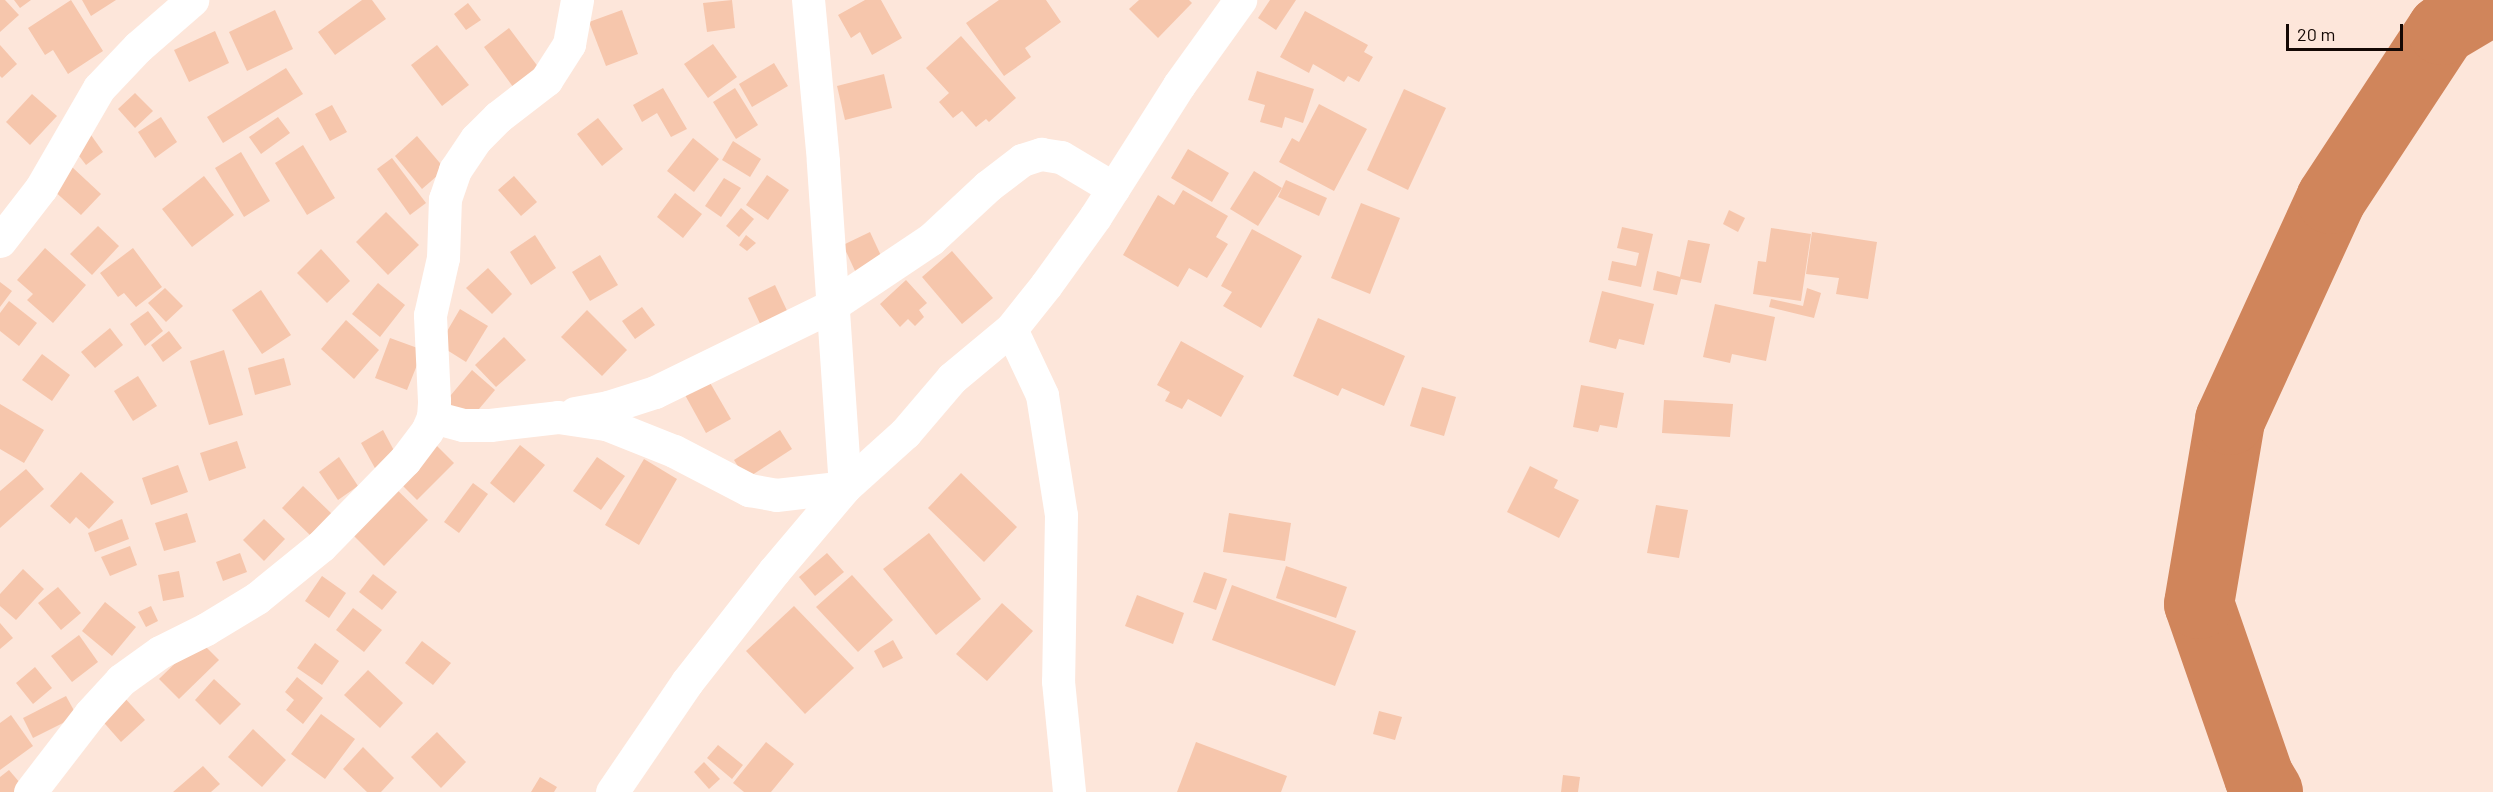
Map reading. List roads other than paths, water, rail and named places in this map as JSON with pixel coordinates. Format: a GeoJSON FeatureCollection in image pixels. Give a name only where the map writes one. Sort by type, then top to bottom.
{"type":"FeatureCollection","features":[{"type":"Feature","properties":{"kind":"street"},"geometry":{"type":"LineString","coordinates":[[0,241],[41,188],[99,88],[138,47],[192,0]]}},
{"type":"Feature","properties":{"kind":"street"},"geometry":{"type":"LineString","coordinates":[[30,792],[90,714],[121,680],[160,652],[206,629],[256,598],[321,546],[405,460],[427,431],[433,417],[430,315],[443,258],[445,199],[455,170],[484,131],[546,80],[569,44],[577,0]]}},
{"type":"Feature","properties":{"kind":"street"},"geometry":{"type":"LineString","coordinates":[[808,0],[823,161],[845,487]]}},
{"type":"Feature","properties":{"kind":"street"},"geometry":{"type":"LineString","coordinates":[[612,792],[687,682],[845,487],[905,433],[952,378],[1011,329],[1069,255],[1179,85],[1240,0]]}},
{"type":"Feature","properties":{"kind":"street"},"geometry":{"type":"LineString","coordinates":[[433,417],[463,425],[490,425],[558,417],[608,407],[655,392],[831,306],[931,239],[988,186],[1022,160],[1041,154],[1061,157],[1113,188]]}},
{"type":"Feature","properties":{"kind":"street"},"geometry":{"type":"LineString","coordinates":[[1011,329],[1042,395],[1061,515],[1058,681],[1069,792]]}},
{"type":"Feature","properties":{"kind":"street"},"geometry":{"type":"LineString","coordinates":[[558,417],[606,424],[674,451],[749,490],[776,495],[845,487]]}},
{"type":"Feature","properties":{"kind":"waterway"},"geometry":{"type":"LineString","coordinates":[[2268,792],[2259,777],[2199,604],[2230,420],[2331,199],[2442,30],[2493,0]]}}]}
